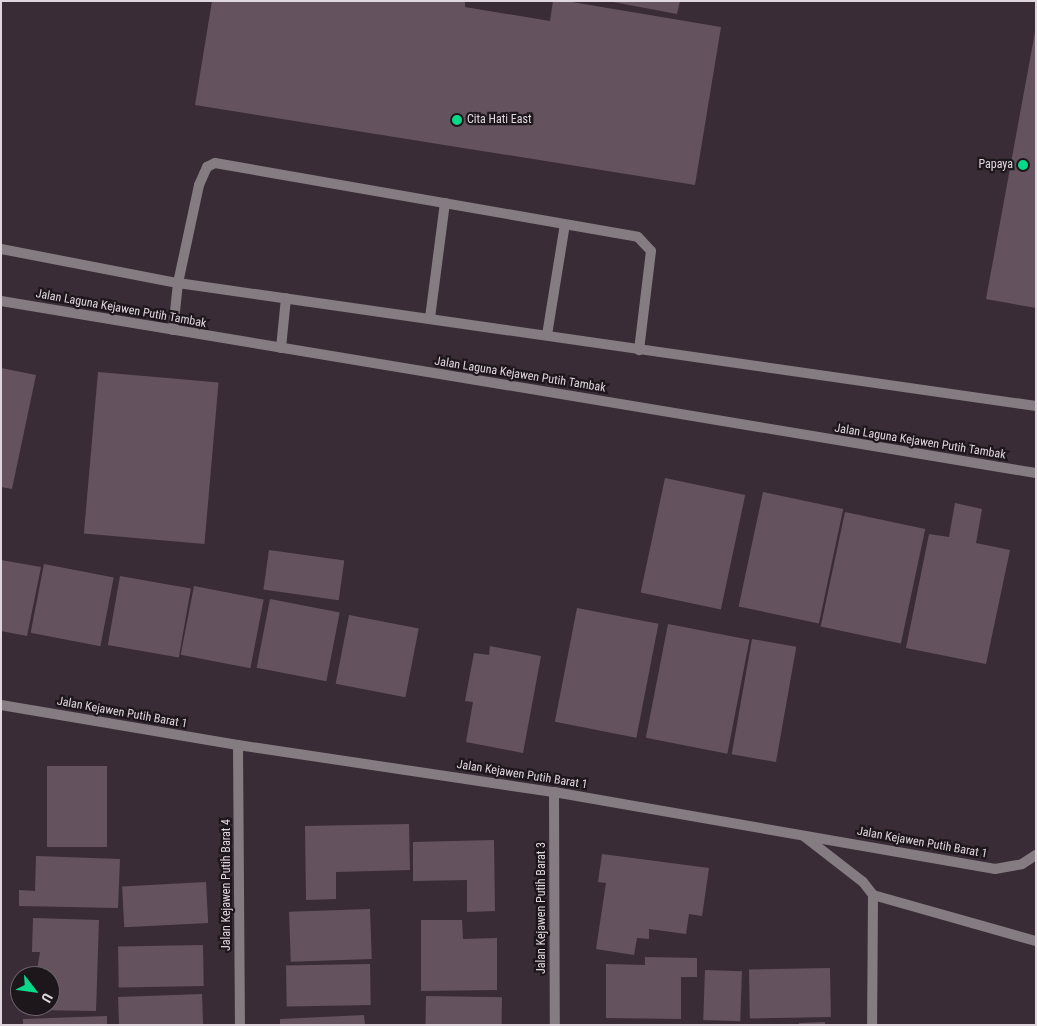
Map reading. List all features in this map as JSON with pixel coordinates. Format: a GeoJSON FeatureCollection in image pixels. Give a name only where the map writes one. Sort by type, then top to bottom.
{"type":"FeatureCollection","features":[{"type":"Feature","properties":{"kind":"street"},"geometry":{"type":"LineString","coordinates":[[173,330],[178,282],[199,185],[208,167],[215,163],[638,237],[649,247],[639,350]]}},
{"type":"Feature","properties":{"kind":"street"},"geometry":{"type":"LineString","coordinates":[[430,318],[445,203]]}},
{"type":"Feature","properties":{"kind":"street"},"geometry":{"type":"LineString","coordinates":[[547,335],[564,224]]}},
{"type":"Feature","properties":{"kind":"street"},"geometry":{"type":"LineString","coordinates":[[1,249],[178,282],[1036,406]]}},
{"type":"Feature","properties":{"kind":"street"},"geometry":{"type":"LineString","coordinates":[[281,348],[286,298]]}},
{"type":"Feature","properties":{"kind":"street","name":"Jalan Laguna Kejawen Putih Tambak"},"geometry":{"type":"LineString","coordinates":[[1,301],[1036,473]]}},
{"type":"Feature","properties":{"kind":"street","name":"Jalan Kejawen Putih Barat 1"},"geometry":{"type":"LineString","coordinates":[[1,705],[238,745],[554,792],[995,869],[1022,864],[1036,855]]}},
{"type":"Feature","properties":{"kind":"street","name":"Jalan Kejawen Putih Barat 4"},"geometry":{"type":"LineString","coordinates":[[238,745],[240,1025]]}},
{"type":"Feature","properties":{"kind":"street","name":"Jalan Kejawen Putih Barat 3"},"geometry":{"type":"LineString","coordinates":[[554,792],[554,1025]]}},
{"type":"Feature","properties":{"kind":"street"},"geometry":{"type":"LineString","coordinates":[[802,835],[863,882],[873,895],[1036,941]]}},
{"type":"Feature","properties":{"kind":"street"},"geometry":{"type":"LineString","coordinates":[[872,1025],[873,895]]}},
{"type":"Feature","properties":{"kind":"building"},"geometry":{"type":"Polygon","coordinates":[[[212,1],[465,1],[465,7],[550,21],[553,1],[566,1],[721,27],[695,185],[195,105],[212,1]]]}},
{"type":"Feature","properties":{"kind":"building"},"geometry":{"type":"Polygon","coordinates":[[[608,1],[680,1],[677,14],[608,1]]]}},
{"type":"Feature","properties":{"kind":"building","name":"Papaya"},"geometry":{"type":"Polygon","coordinates":[[[1036,32],[1036,308],[986,299],[1036,32]]]}},
{"type":"Feature","properties":{"kind":"building"},"geometry":{"type":"Polygon","coordinates":[[[1,368],[36,375],[12,489],[1,487],[1,368]]]}},
{"type":"Feature","properties":{"kind":"building"},"geometry":{"type":"Polygon","coordinates":[[[98,372],[219,383],[204,544],[84,533],[98,372]]]}},
{"type":"Feature","properties":{"kind":"building"},"geometry":{"type":"Polygon","coordinates":[[[665,478],[745,495],[721,609],[641,592],[665,478]]]}},
{"type":"Feature","properties":{"kind":"building"},"geometry":{"type":"Polygon","coordinates":[[[763,492],[843,509],[819,623],[739,606],[763,492]]]}},
{"type":"Feature","properties":{"kind":"building"},"geometry":{"type":"Polygon","coordinates":[[[955,503],[982,509],[976,543],[1010,550],[986,664],[906,648],[929,534],[949,537],[955,503]]]}},
{"type":"Feature","properties":{"kind":"building"},"geometry":{"type":"Polygon","coordinates":[[[845,512],[925,529],[901,643],[821,626],[845,512]]]}},
{"type":"Feature","properties":{"kind":"building"},"geometry":{"type":"Polygon","coordinates":[[[269,550],[344,561],[339,600],[263,590],[269,550]]]}},
{"type":"Feature","properties":{"kind":"building"},"geometry":{"type":"Polygon","coordinates":[[[1,560],[41,567],[27,636],[1,631],[1,560]]]}},
{"type":"Feature","properties":{"kind":"building"},"geometry":{"type":"Polygon","coordinates":[[[44,564],[114,578],[100,646],[31,633],[44,564]]]}},
{"type":"Feature","properties":{"kind":"building"},"geometry":{"type":"Polygon","coordinates":[[[120,576],[191,589],[179,657],[108,645],[120,576]]]}},
{"type":"Feature","properties":{"kind":"building"},"geometry":{"type":"Polygon","coordinates":[[[194,586],[264,600],[250,668],[181,655],[194,586]]]}},
{"type":"Feature","properties":{"kind":"building"},"geometry":{"type":"Polygon","coordinates":[[[270,599],[340,613],[326,681],[257,668],[270,599]]]}},
{"type":"Feature","properties":{"kind":"building"},"geometry":{"type":"Polygon","coordinates":[[[577,608],[658,624],[636,738],[555,722],[577,608]]]}},
{"type":"Feature","properties":{"kind":"building"},"geometry":{"type":"Polygon","coordinates":[[[349,615],[419,629],[405,697],[336,684],[349,615]]]}},
{"type":"Feature","properties":{"kind":"building"},"geometry":{"type":"Polygon","coordinates":[[[668,624],[749,640],[727,754],[646,738],[668,624]]]}},
{"type":"Feature","properties":{"kind":"building"},"geometry":{"type":"Polygon","coordinates":[[[752,639],[796,647],[776,762],[732,754],[752,639]]]}},
{"type":"Feature","properties":{"kind":"building"},"geometry":{"type":"Polygon","coordinates":[[[490,646],[541,656],[523,753],[466,742],[473,702],[465,701],[474,653],[489,655],[490,646]]]}},
{"type":"Feature","properties":{"kind":"building"},"geometry":{"type":"Polygon","coordinates":[[[47,766],[107,766],[107,847],[47,847],[47,766]]]}},
{"type":"Feature","properties":{"kind":"building"},"geometry":{"type":"Polygon","coordinates":[[[409,824],[410,870],[336,872],[336,899],[306,900],[305,826],[409,824]]]}},
{"type":"Feature","properties":{"kind":"building"},"geometry":{"type":"Polygon","coordinates":[[[494,840],[495,911],[467,912],[467,880],[413,881],[413,842],[494,840]]]}},
{"type":"Feature","properties":{"kind":"building"},"geometry":{"type":"Polygon","coordinates":[[[602,854],[709,868],[702,916],[689,914],[686,934],[649,929],[649,939],[637,938],[634,955],[596,949],[606,883],[598,882],[602,854]]]}},
{"type":"Feature","properties":{"kind":"building"},"geometry":{"type":"Polygon","coordinates":[[[36,856],[120,859],[118,908],[19,906],[19,890],[35,891],[36,856]]]}},
{"type":"Feature","properties":{"kind":"building"},"geometry":{"type":"Polygon","coordinates":[[[206,882],[208,923],[124,927],[122,886],[206,882]]]}},
{"type":"Feature","properties":{"kind":"building"},"geometry":{"type":"Polygon","coordinates":[[[370,909],[372,959],[291,962],[289,912],[370,909]]]}},
{"type":"Feature","properties":{"kind":"building"},"geometry":{"type":"Polygon","coordinates":[[[33,918],[99,920],[96,1011],[60,1010],[60,966],[38,966],[40,952],[32,952],[33,918]]]}},
{"type":"Feature","properties":{"kind":"building"},"geometry":{"type":"Polygon","coordinates":[[[421,920],[462,920],[463,939],[497,938],[497,990],[421,991],[421,920]]]}},
{"type":"Feature","properties":{"kind":"building"},"geometry":{"type":"Polygon","coordinates":[[[203,945],[204,986],[119,987],[118,946],[203,945]]]}},
{"type":"Feature","properties":{"kind":"building"},"geometry":{"type":"Polygon","coordinates":[[[645,957],[697,958],[697,977],[681,977],[681,1019],[606,1018],[606,964],[645,965],[645,957]]]}},
{"type":"Feature","properties":{"kind":"building"},"geometry":{"type":"Polygon","coordinates":[[[370,964],[371,1005],[287,1006],[286,965],[370,964]]]}},
{"type":"Feature","properties":{"kind":"building"},"geometry":{"type":"Polygon","coordinates":[[[830,968],[831,1017],[750,1018],[749,969],[830,968]]]}},
{"type":"Feature","properties":{"kind":"building"},"geometry":{"type":"Polygon","coordinates":[[[705,970],[742,971],[740,1021],[703,1020],[705,970]]]}},
{"type":"Feature","properties":{"kind":"building"},"geometry":{"type":"Polygon","coordinates":[[[202,994],[203,1025],[119,1025],[118,997],[202,994]]]}},
{"type":"Feature","properties":{"kind":"building"},"geometry":{"type":"Polygon","coordinates":[[[426,996],[502,997],[502,1025],[425,1025],[426,996]]]}},
{"type":"Feature","properties":{"kind":"building"},"geometry":{"type":"Polygon","coordinates":[[[364,1015],[365,1025],[280,1025],[280,1019],[364,1015]]]}},
{"type":"Feature","properties":{"kind":"building"},"geometry":{"type":"Polygon","coordinates":[[[107,1016],[107,1025],[23,1025],[23,1019],[107,1016]]]}},
{"type":"Feature","properties":{"kind":"building"},"geometry":{"type":"Polygon","coordinates":[[[825,1022],[825,1025],[799,1025],[799,1023],[825,1022]]]}},
{"type":"Feature","properties":{"kind":"place","name":"Cita Hati East"},"geometry":{"type":"Point","coordinates":[457,120]}},
{"type":"Feature","properties":{"kind":"place","name":"Papaya"},"geometry":{"type":"Point","coordinates":[1023,165]}}]}
